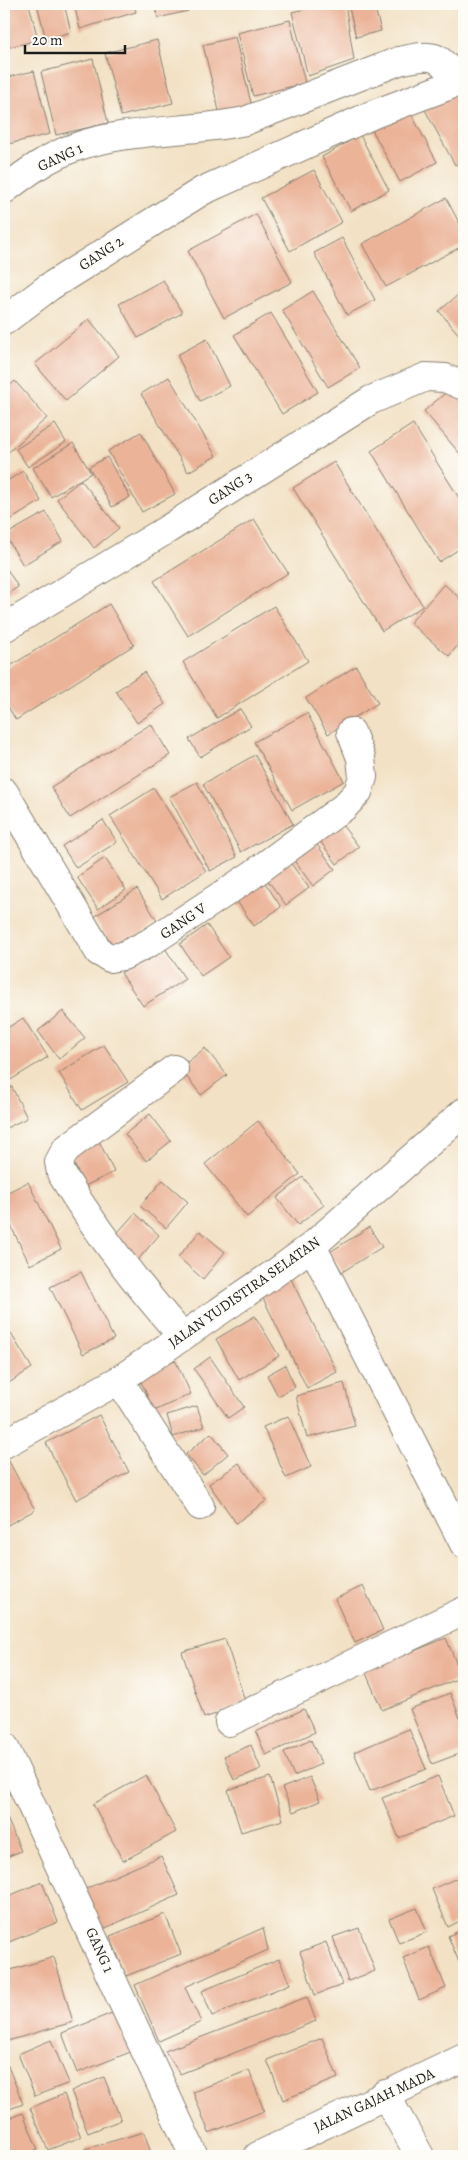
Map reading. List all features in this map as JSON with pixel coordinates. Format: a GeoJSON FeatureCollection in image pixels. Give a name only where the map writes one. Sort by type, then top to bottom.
{"type":"FeatureCollection","features":[{"type":"Feature","properties":{"kind":"main road","name":"GANG 1"},"geometry":{"type":"LineString","coordinates":[[4,190],[42,163],[74,148],[122,136],[222,126],[245,121],[399,61],[433,56],[446,64],[460,81]]}},
{"type":"Feature","properties":{"kind":"main road","name":"GANG 2"},"geometry":{"type":"LineString","coordinates":[[4,321],[48,287],[202,191],[298,147],[460,81]]}},
{"type":"Feature","properties":{"kind":"main road","name":"GANG 3"},"geometry":{"type":"LineString","coordinates":[[4,628],[168,529],[372,400],[426,377],[445,378],[464,386]]}},
{"type":"Feature","properties":{"kind":"main road","name":"GANG V"},"geometry":{"type":"LineString","coordinates":[[4,792],[99,952],[110,958],[123,956],[149,943],[252,875],[344,807],[358,792],[363,777],[361,758],[351,732]]}},
{"type":"Feature","properties":{"kind":"main road"},"geometry":{"type":"LineString","coordinates":[[174,1069],[66,1149],[60,1162],[61,1173],[101,1234],[142,1290],[182,1336]]}},
{"type":"Feature","properties":{"kind":"main road","name":"JALAN YUDISTIRA SELATAN"},"geometry":{"type":"LineString","coordinates":[[4,1444],[119,1380],[275,1273],[312,1246],[464,1112]]}},
{"type":"Feature","properties":{"kind":"main road"},"geometry":{"type":"LineString","coordinates":[[312,1246],[464,1544]]}},
{"type":"Feature","properties":{"kind":"main road"},"geometry":{"type":"LineString","coordinates":[[119,1380],[200,1506]]}},
{"type":"Feature","properties":{"kind":"main road"},"geometry":{"type":"LineString","coordinates":[[229,1722],[464,1611]]}},
{"type":"Feature","properties":{"kind":"main road","name":"GANG 1"},"geometry":{"type":"LineString","coordinates":[[4,1746],[194,2156]]}},
{"type":"Feature","properties":{"kind":"main road","name":"JALAN GAJAH MADA"},"geometry":{"type":"LineString","coordinates":[[258,2156],[464,2058]]}},
{"type":"Feature","properties":{"kind":"main road"},"geometry":{"type":"LineString","coordinates":[[385,2094],[420,2156]]}},
{"type":"Feature","properties":{"kind":"building"},"geometry":{"type":"Polygon","coordinates":[[[4,4],[29,4],[38,40],[6,48],[4,4]]]}},
{"type":"Feature","properties":{"kind":"building"},"geometry":{"type":"Polygon","coordinates":[[[37,4],[64,4],[71,32],[46,39],[37,4]]]}},
{"type":"Feature","properties":{"kind":"building"},"geometry":{"type":"Polygon","coordinates":[[[74,4],[134,4],[136,12],[80,29],[74,4]]]}},
{"type":"Feature","properties":{"kind":"building"},"geometry":{"type":"Polygon","coordinates":[[[154,4],[186,4],[188,11],[158,18],[154,4]]]}},
{"type":"Feature","properties":{"kind":"building"},"geometry":{"type":"Polygon","coordinates":[[[327,4],[345,4],[354,60],[308,76],[292,12],[327,4]]]}},
{"type":"Feature","properties":{"kind":"building"},"geometry":{"type":"Polygon","coordinates":[[[348,4],[374,4],[381,31],[356,37],[348,4]]]}},
{"type":"Feature","properties":{"kind":"building"},"geometry":{"type":"Polygon","coordinates":[[[290,20],[305,83],[253,96],[237,33],[290,20]]]}},
{"type":"Feature","properties":{"kind":"building"},"geometry":{"type":"Polygon","coordinates":[[[235,37],[253,111],[221,119],[203,45],[235,37]]]}},
{"type":"Feature","properties":{"kind":"building"},"geometry":{"type":"Polygon","coordinates":[[[157,40],[173,103],[121,116],[105,53],[157,40]]]}},
{"type":"Feature","properties":{"kind":"building"},"geometry":{"type":"Polygon","coordinates":[[[93,59],[108,123],[56,135],[41,72],[93,59]]]}},
{"type":"Feature","properties":{"kind":"building"},"geometry":{"type":"Polygon","coordinates":[[[34,71],[50,134],[4,145],[4,78],[34,71]]]}},
{"type":"Feature","properties":{"kind":"building"},"geometry":{"type":"Polygon","coordinates":[[[457,93],[464,106],[464,160],[455,165],[425,110],[457,93]]]}},
{"type":"Feature","properties":{"kind":"building"},"geometry":{"type":"Polygon","coordinates":[[[407,106],[437,162],[400,182],[370,126],[407,106]]]}},
{"type":"Feature","properties":{"kind":"building"},"geometry":{"type":"Polygon","coordinates":[[[360,135],[389,190],[351,211],[322,157],[360,135]]]}},
{"type":"Feature","properties":{"kind":"building"},"geometry":{"type":"Polygon","coordinates":[[[314,170],[342,222],[290,251],[261,198],[314,170]]]}},
{"type":"Feature","properties":{"kind":"building"},"geometry":{"type":"Polygon","coordinates":[[[446,198],[464,232],[464,245],[386,287],[362,244],[446,198]]]}},
{"type":"Feature","properties":{"kind":"building"},"geometry":{"type":"Polygon","coordinates":[[[256,214],[292,282],[224,318],[188,251],[256,214]]]}},
{"type":"Feature","properties":{"kind":"building"},"geometry":{"type":"Polygon","coordinates":[[[342,238],[375,300],[347,315],[314,253],[342,238]]]}},
{"type":"Feature","properties":{"kind":"building"},"geometry":{"type":"Polygon","coordinates":[[[163,280],[182,313],[138,338],[119,304],[163,280]]]}},
{"type":"Feature","properties":{"kind":"building"},"geometry":{"type":"Polygon","coordinates":[[[464,290],[464,335],[461,337],[439,311],[464,290]]]}},
{"type":"Feature","properties":{"kind":"building"},"geometry":{"type":"Polygon","coordinates":[[[313,291],[360,368],[328,387],[282,310],[313,291]]]}},
{"type":"Feature","properties":{"kind":"building"},"geometry":{"type":"Polygon","coordinates":[[[271,313],[318,392],[282,414],[234,335],[271,313]]]}},
{"type":"Feature","properties":{"kind":"building"},"geometry":{"type":"Polygon","coordinates":[[[89,319],[119,356],[66,401],[35,364],[89,319]]]}},
{"type":"Feature","properties":{"kind":"building"},"geometry":{"type":"Polygon","coordinates":[[[207,339],[230,386],[200,401],[177,355],[207,339]]]}},
{"type":"Feature","properties":{"kind":"building"},"geometry":{"type":"Polygon","coordinates":[[[169,377],[216,456],[188,472],[141,394],[169,377]]]}},
{"type":"Feature","properties":{"kind":"building"},"geometry":{"type":"Polygon","coordinates":[[[15,381],[47,418],[4,456],[4,391],[15,381]]]}},
{"type":"Feature","properties":{"kind":"building"},"geometry":{"type":"Polygon","coordinates":[[[454,386],[464,398],[464,453],[461,455],[424,411],[454,386]]]}},
{"type":"Feature","properties":{"kind":"building"},"geometry":{"type":"Polygon","coordinates":[[[55,424],[66,442],[28,467],[16,449],[55,424]]]}},
{"type":"Feature","properties":{"kind":"building"},"geometry":{"type":"Polygon","coordinates":[[[413,424],[464,506],[464,546],[439,562],[371,451],[413,424]]]}},
{"type":"Feature","properties":{"kind":"building"},"geometry":{"type":"Polygon","coordinates":[[[141,432],[175,494],[142,512],[108,451],[141,432]]]}},
{"type":"Feature","properties":{"kind":"building"},"geometry":{"type":"Polygon","coordinates":[[[73,443],[91,473],[51,497],[33,468],[73,443]]]}},
{"type":"Feature","properties":{"kind":"building"},"geometry":{"type":"Polygon","coordinates":[[[107,457],[130,497],[112,507],[89,467],[107,457]]]}},
{"type":"Feature","properties":{"kind":"building"},"geometry":{"type":"Polygon","coordinates":[[[334,462],[423,606],[382,631],[293,488],[334,462]]]}},
{"type":"Feature","properties":{"kind":"building"},"geometry":{"type":"Polygon","coordinates":[[[23,471],[41,501],[4,524],[4,483],[23,471]]]}},
{"type":"Feature","properties":{"kind":"building"},"geometry":{"type":"Polygon","coordinates":[[[81,480],[119,528],[94,548],[57,499],[81,480]]]}},
{"type":"Feature","properties":{"kind":"building"},"geometry":{"type":"Polygon","coordinates":[[[46,512],[63,541],[23,565],[5,535],[46,512]]]}},
{"type":"Feature","properties":{"kind":"building"},"geometry":{"type":"Polygon","coordinates":[[[254,519],[288,573],[188,636],[154,581],[254,519]]]}},
{"type":"Feature","properties":{"kind":"building"},"geometry":{"type":"Polygon","coordinates":[[[4,564],[18,587],[4,596],[4,564]]]}},
{"type":"Feature","properties":{"kind":"building"},"geometry":{"type":"Polygon","coordinates":[[[444,584],[464,602],[464,638],[449,656],[410,623],[444,584]]]}},
{"type":"Feature","properties":{"kind":"building"},"geometry":{"type":"Polygon","coordinates":[[[109,604],[134,645],[16,720],[4,700],[4,670],[109,604]]]}},
{"type":"Feature","properties":{"kind":"building"},"geometry":{"type":"Polygon","coordinates":[[[274,606],[308,661],[217,718],[183,662],[274,606]]]}},
{"type":"Feature","properties":{"kind":"building"},"geometry":{"type":"Polygon","coordinates":[[[356,666],[378,703],[328,734],[306,698],[356,666]]]}},
{"type":"Feature","properties":{"kind":"building"},"geometry":{"type":"Polygon","coordinates":[[[144,672],[165,704],[137,723],[116,691],[144,672]]]}},
{"type":"Feature","properties":{"kind":"building"},"geometry":{"type":"Polygon","coordinates":[[[240,709],[251,726],[200,757],[189,739],[240,709]]]}},
{"type":"Feature","properties":{"kind":"building"},"geometry":{"type":"Polygon","coordinates":[[[307,713],[344,781],[292,810],[254,742],[307,713]]]}},
{"type":"Feature","properties":{"kind":"building"},"geometry":{"type":"Polygon","coordinates":[[[151,724],[170,755],[70,818],[51,787],[151,724]]]}},
{"type":"Feature","properties":{"kind":"building"},"geometry":{"type":"Polygon","coordinates":[[[255,755],[293,824],[241,852],[203,784],[255,755]]]}},
{"type":"Feature","properties":{"kind":"building"},"geometry":{"type":"Polygon","coordinates":[[[197,782],[237,857],[210,871],[169,797],[197,782]]]}},
{"type":"Feature","properties":{"kind":"building"},"geometry":{"type":"Polygon","coordinates":[[[154,788],[206,871],[162,899],[110,816],[154,788]]]}},
{"type":"Feature","properties":{"kind":"building"},"geometry":{"type":"Polygon","coordinates":[[[103,820],[117,842],[76,868],[62,846],[103,820]]]}},
{"type":"Feature","properties":{"kind":"building"},"geometry":{"type":"Polygon","coordinates":[[[339,821],[359,847],[337,864],[317,837],[339,821]]]}},
{"type":"Feature","properties":{"kind":"building"},"geometry":{"type":"Polygon","coordinates":[[[315,842],[335,869],[313,886],[293,859],[315,842]]]}},
{"type":"Feature","properties":{"kind":"building"},"geometry":{"type":"Polygon","coordinates":[[[105,858],[126,890],[98,909],[77,877],[105,858]]]}},
{"type":"Feature","properties":{"kind":"building"},"geometry":{"type":"Polygon","coordinates":[[[289,861],[309,888],[286,905],[266,878],[289,861]]]}},
{"type":"Feature","properties":{"kind":"building"},"geometry":{"type":"Polygon","coordinates":[[[260,875],[281,907],[254,926],[232,894],[260,875]]]}},
{"type":"Feature","properties":{"kind":"building"},"geometry":{"type":"Polygon","coordinates":[[[137,889],[158,922],[116,950],[94,917],[137,889]]]}},
{"type":"Feature","properties":{"kind":"building"},"geometry":{"type":"Polygon","coordinates":[[[207,925],[229,957],[201,976],[180,944],[207,925]]]}},
{"type":"Feature","properties":{"kind":"building"},"geometry":{"type":"Polygon","coordinates":[[[163,945],[185,979],[143,1006],[121,973],[163,945]]]}},
{"type":"Feature","properties":{"kind":"building"},"geometry":{"type":"Polygon","coordinates":[[[63,1011],[85,1038],[59,1059],[38,1031],[63,1011]]]}},
{"type":"Feature","properties":{"kind":"building"},"geometry":{"type":"Polygon","coordinates":[[[23,1018],[48,1057],[4,1084],[4,1030],[23,1018]]]}},
{"type":"Feature","properties":{"kind":"building"},"geometry":{"type":"Polygon","coordinates":[[[104,1045],[128,1082],[82,1110],[59,1073],[104,1045]]]}},
{"type":"Feature","properties":{"kind":"building"},"geometry":{"type":"Polygon","coordinates":[[[205,1048],[227,1075],[201,1095],[180,1068],[205,1048]]]}},
{"type":"Feature","properties":{"kind":"building"},"geometry":{"type":"Polygon","coordinates":[[[12,1087],[27,1118],[4,1129],[4,1091],[12,1087]]]}},
{"type":"Feature","properties":{"kind":"building"},"geometry":{"type":"Polygon","coordinates":[[[150,1114],[171,1141],[146,1161],[125,1134],[150,1114]]]}},
{"type":"Feature","properties":{"kind":"building"},"geometry":{"type":"Polygon","coordinates":[[[258,1121],[300,1174],[247,1217],[205,1164],[258,1121]]]}},
{"type":"Feature","properties":{"kind":"building"},"geometry":{"type":"Polygon","coordinates":[[[99,1141],[114,1172],[85,1186],[70,1156],[99,1141]]]}},
{"type":"Feature","properties":{"kind":"building"},"geometry":{"type":"Polygon","coordinates":[[[303,1177],[324,1205],[298,1225],[277,1198],[303,1177]]]}},
{"type":"Feature","properties":{"kind":"building"},"geometry":{"type":"Polygon","coordinates":[[[163,1180],[188,1202],[166,1228],[140,1206],[163,1180]]]}},
{"type":"Feature","properties":{"kind":"building"},"geometry":{"type":"Polygon","coordinates":[[[28,1182],[61,1249],[30,1265],[4,1212],[4,1194],[28,1182]]]}},
{"type":"Feature","properties":{"kind":"building"},"geometry":{"type":"Polygon","coordinates":[[[135,1213],[159,1235],[137,1261],[112,1239],[135,1213]]]}},
{"type":"Feature","properties":{"kind":"building"},"geometry":{"type":"Polygon","coordinates":[[[369,1227],[382,1247],[342,1272],[330,1252],[369,1227]]]}},
{"type":"Feature","properties":{"kind":"building"},"geometry":{"type":"Polygon","coordinates":[[[200,1231],[225,1252],[203,1279],[178,1257],[200,1231]]]}},
{"type":"Feature","properties":{"kind":"building"},"geometry":{"type":"Polygon","coordinates":[[[81,1272],[114,1339],[83,1354],[50,1287],[81,1272]]]}},
{"type":"Feature","properties":{"kind":"building"},"geometry":{"type":"Polygon","coordinates":[[[289,1275],[337,1372],[307,1388],[259,1290],[289,1275]]]}},
{"type":"Feature","properties":{"kind":"building"},"geometry":{"type":"Polygon","coordinates":[[[255,1316],[279,1356],[239,1380],[216,1339],[255,1316]]]}},
{"type":"Feature","properties":{"kind":"building"},"geometry":{"type":"Polygon","coordinates":[[[8,1329],[32,1368],[4,1386],[4,1332],[8,1329]]]}},
{"type":"Feature","properties":{"kind":"building"},"geometry":{"type":"Polygon","coordinates":[[[210,1357],[244,1407],[228,1418],[194,1369],[210,1357]]]}},
{"type":"Feature","properties":{"kind":"building"},"geometry":{"type":"Polygon","coordinates":[[[175,1360],[191,1394],[154,1411],[139,1377],[175,1360]]]}},
{"type":"Feature","properties":{"kind":"building"},"geometry":{"type":"Polygon","coordinates":[[[285,1365],[295,1387],[278,1396],[267,1375],[285,1365]]]}},
{"type":"Feature","properties":{"kind":"building"},"geometry":{"type":"Polygon","coordinates":[[[344,1383],[355,1426],[307,1438],[296,1396],[344,1383]]]}},
{"type":"Feature","properties":{"kind":"building"},"geometry":{"type":"Polygon","coordinates":[[[197,1406],[204,1427],[173,1437],[167,1415],[197,1406]]]}},
{"type":"Feature","properties":{"kind":"building"},"geometry":{"type":"Polygon","coordinates":[[[99,1415],[129,1472],[76,1500],[46,1443],[99,1415]]]}},
{"type":"Feature","properties":{"kind":"building"},"geometry":{"type":"Polygon","coordinates":[[[288,1416],[311,1467],[286,1478],[263,1427],[288,1416]]]}},
{"type":"Feature","properties":{"kind":"building"},"geometry":{"type":"Polygon","coordinates":[[[211,1433],[228,1454],[203,1475],[186,1454],[211,1433]]]}},
{"type":"Feature","properties":{"kind":"building"},"geometry":{"type":"Polygon","coordinates":[[[4,1452],[35,1510],[4,1527],[4,1452]]]}},
{"type":"Feature","properties":{"kind":"building"},"geometry":{"type":"Polygon","coordinates":[[[239,1463],[266,1501],[236,1523],[209,1484],[239,1463]]]}},
{"type":"Feature","properties":{"kind":"building"},"geometry":{"type":"Polygon","coordinates":[[[363,1586],[383,1630],[355,1643],[335,1599],[363,1586]]]}},
{"type":"Feature","properties":{"kind":"building"},"geometry":{"type":"Polygon","coordinates":[[[446,1638],[462,1677],[382,1710],[365,1671],[446,1638]]]}},
{"type":"Feature","properties":{"kind":"building"},"geometry":{"type":"Polygon","coordinates":[[[225,1639],[246,1704],[204,1718],[182,1652],[225,1639]]]}},
{"type":"Feature","properties":{"kind":"building"},"geometry":{"type":"Polygon","coordinates":[[[450,1693],[464,1728],[464,1752],[432,1764],[410,1709],[450,1693]]]}},
{"type":"Feature","properties":{"kind":"building"},"geometry":{"type":"Polygon","coordinates":[[[304,1709],[315,1732],[266,1755],[256,1732],[304,1709]]]}},
{"type":"Feature","properties":{"kind":"building"},"geometry":{"type":"Polygon","coordinates":[[[409,1729],[426,1769],[370,1791],[354,1752],[409,1729]]]}},
{"type":"Feature","properties":{"kind":"building"},"geometry":{"type":"Polygon","coordinates":[[[311,1740],[321,1764],[294,1776],[284,1752],[311,1740]]]}},
{"type":"Feature","properties":{"kind":"building"},"geometry":{"type":"Polygon","coordinates":[[[251,1745],[261,1769],[234,1780],[224,1756],[251,1745]]]}},
{"type":"Feature","properties":{"kind":"building"},"geometry":{"type":"Polygon","coordinates":[[[146,1775],[176,1832],[123,1861],[93,1804],[146,1775]]]}},
{"type":"Feature","properties":{"kind":"building"},"geometry":{"type":"Polygon","coordinates":[[[438,1776],[454,1816],[399,1838],[382,1798],[438,1776]]]}},
{"type":"Feature","properties":{"kind":"building"},"geometry":{"type":"Polygon","coordinates":[[[270,1777],[283,1820],[241,1832],[228,1790],[270,1777]]]}},
{"type":"Feature","properties":{"kind":"building"},"geometry":{"type":"Polygon","coordinates":[[[310,1777],[320,1801],[293,1812],[282,1788],[310,1777]]]}},
{"type":"Feature","properties":{"kind":"building"},"geometry":{"type":"Polygon","coordinates":[[[4,1811],[21,1851],[4,1858],[4,1811]]]}},
{"type":"Feature","properties":{"kind":"building"},"geometry":{"type":"Polygon","coordinates":[[[161,1856],[179,1895],[101,1930],[83,1890],[161,1856]]]}},
{"type":"Feature","properties":{"kind":"building"},"geometry":{"type":"Polygon","coordinates":[[[464,1875],[464,1919],[448,1927],[432,1889],[464,1875]]]}},
{"type":"Feature","properties":{"kind":"building"},"geometry":{"type":"Polygon","coordinates":[[[42,1882],[58,1922],[4,1944],[4,1898],[42,1882]]]}},
{"type":"Feature","properties":{"kind":"building"},"geometry":{"type":"Polygon","coordinates":[[[417,1908],[427,1932],[399,1943],[389,1919],[417,1908]]]}},
{"type":"Feature","properties":{"kind":"building"},"geometry":{"type":"Polygon","coordinates":[[[165,1914],[181,1954],[126,1976],[110,1936],[165,1914]]]}},
{"type":"Feature","properties":{"kind":"building"},"geometry":{"type":"Polygon","coordinates":[[[263,1928],[268,1950],[185,1987],[201,2022],[159,2041],[135,1985],[263,1928]]]}},
{"type":"Feature","properties":{"kind":"building"},"geometry":{"type":"Polygon","coordinates":[[[359,1928],[375,1971],[348,1981],[333,1937],[359,1928]]]}},
{"type":"Feature","properties":{"kind":"building"},"geometry":{"type":"Polygon","coordinates":[[[464,1929],[464,1974],[448,1936],[464,1929]]]}},
{"type":"Feature","properties":{"kind":"building"},"geometry":{"type":"Polygon","coordinates":[[[326,1942],[342,1985],[315,1995],[300,1952],[326,1942]]]}},
{"type":"Feature","properties":{"kind":"building"},"geometry":{"type":"Polygon","coordinates":[[[429,1947],[446,1988],[419,2000],[403,1958],[429,1947]]]}},
{"type":"Feature","properties":{"kind":"building"},"geometry":{"type":"Polygon","coordinates":[[[54,1957],[73,2022],[4,2042],[4,1972],[54,1957]]]}},
{"type":"Feature","properties":{"kind":"building"},"geometry":{"type":"Polygon","coordinates":[[[279,1959],[290,1984],[212,2016],[202,1991],[279,1959]]]}},
{"type":"Feature","properties":{"kind":"building"},"geometry":{"type":"Polygon","coordinates":[[[307,1997],[316,2021],[180,2074],[165,2051],[307,1997]]]}},
{"type":"Feature","properties":{"kind":"building"},"geometry":{"type":"Polygon","coordinates":[[[117,2011],[133,2051],[77,2073],[62,2033],[117,2011]]]}},
{"type":"Feature","properties":{"kind":"building"},"geometry":{"type":"Polygon","coordinates":[[[322,2038],[338,2078],[283,2100],[267,2060],[322,2038]]]}},
{"type":"Feature","properties":{"kind":"building"},"geometry":{"type":"Polygon","coordinates":[[[51,2040],[69,2083],[35,2096],[18,2054],[51,2040]]]}},
{"type":"Feature","properties":{"kind":"building"},"geometry":{"type":"Polygon","coordinates":[[[8,2066],[23,2104],[4,2111],[4,2068],[8,2066]]]}},
{"type":"Feature","properties":{"kind":"building"},"geometry":{"type":"Polygon","coordinates":[[[249,2070],[264,2111],[209,2133],[193,2092],[249,2070]]]}},
{"type":"Feature","properties":{"kind":"building"},"geometry":{"type":"Polygon","coordinates":[[[104,2077],[121,2120],[88,2133],[71,2091],[104,2077]]]}},
{"type":"Feature","properties":{"kind":"building"},"geometry":{"type":"Polygon","coordinates":[[[64,2094],[81,2137],[48,2150],[30,2108],[64,2094]]]}},
{"type":"Feature","properties":{"kind":"building"},"geometry":{"type":"Polygon","coordinates":[[[23,2113],[38,2150],[22,2156],[4,2156],[4,2120],[23,2113]]]}},
{"type":"Feature","properties":{"kind":"building"},"geometry":{"type":"Polygon","coordinates":[[[144,2132],[152,2156],[87,2156],[85,2149],[144,2132]]]}}]}
